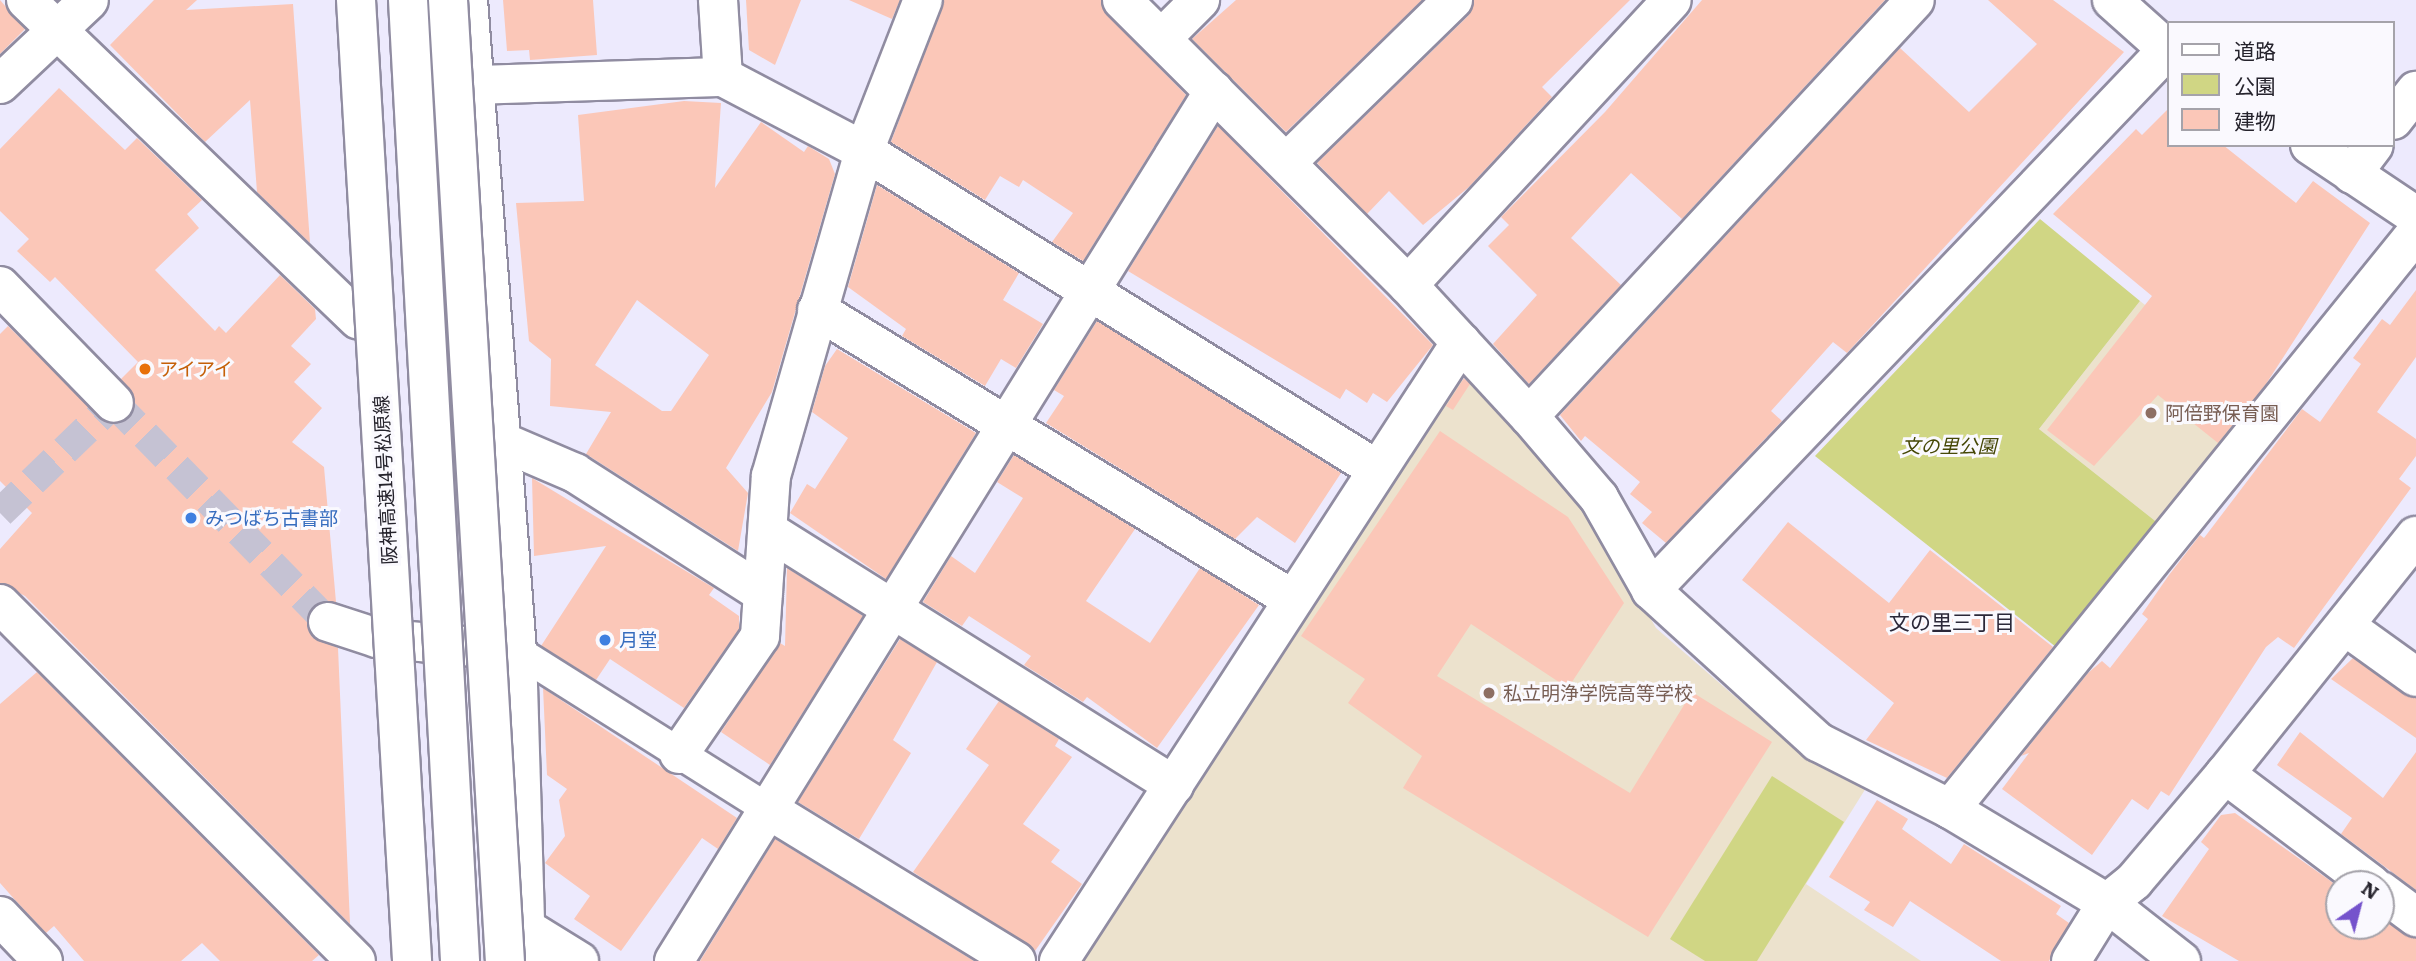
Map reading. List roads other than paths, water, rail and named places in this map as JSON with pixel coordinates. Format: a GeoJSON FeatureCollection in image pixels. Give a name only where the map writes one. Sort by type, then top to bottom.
{"type":"FeatureCollection","features":[{"type":"Feature","properties":{"kind":"main road"},"geometry":{"type":"LineString","coordinates":[[26,0],[56,32],[358,320]]}},
{"type":"Feature","properties":{"kind":"main road"},"geometry":{"type":"LineString","coordinates":[[0,84],[89,0]]}},
{"type":"Feature","properties":{"kind":"main road"},"geometry":{"type":"LineString","coordinates":[[341,0],[396,961]]}},
{"type":"Feature","properties":{"kind":"main road","name":"阪神高速14号松原線"},"geometry":{"type":"LineString","coordinates":[[356,0],[412,961]]}},
{"type":"Feature","properties":{"kind":"main road"},"geometry":{"type":"LineString","coordinates":[[408,0],[460,961]]}},
{"type":"Feature","properties":{"kind":"main road"},"geometry":{"type":"LineString","coordinates":[[448,0],[505,961]]}},
{"type":"Feature","properties":{"kind":"main road"},"geometry":{"type":"LineString","coordinates":[[468,0],[476,85],[498,440],[517,651],[524,944],[579,961]]}},
{"type":"Feature","properties":{"kind":"main road"},"geometry":{"type":"LineString","coordinates":[[718,0],[723,76]]}},
{"type":"Feature","properties":{"kind":"main road"},"geometry":{"type":"LineString","coordinates":[[679,754],[760,636],[770,532],[771,476],[864,150],[923,0]]}},
{"type":"Feature","properties":{"kind":"main road"},"geometry":{"type":"LineString","coordinates":[[1122,0],[1408,285],[1529,416],[1599,498],[1651,590],[1818,742],[1950,809],[2107,903],[2181,961]]}},
{"type":"Feature","properties":{"kind":"main road"},"geometry":{"type":"LineString","coordinates":[[1162,38],[1200,0]]}},
{"type":"Feature","properties":{"kind":"main road"},"geometry":{"type":"LineString","coordinates":[[1287,162],[1453,0]]}},
{"type":"Feature","properties":{"kind":"main road"},"geometry":{"type":"LineString","coordinates":[[1408,285],[1672,0]]}},
{"type":"Feature","properties":{"kind":"main road"},"geometry":{"type":"LineString","coordinates":[[1651,590],[2168,50],[2112,0]]}},
{"type":"Feature","properties":{"kind":"main road"},"geometry":{"type":"LineString","coordinates":[[1529,416],[1910,2]]}},
{"type":"Feature","properties":{"kind":"main road"},"geometry":{"type":"LineString","coordinates":[[476,85],[723,76],[864,150],[1376,469]]}},
{"type":"Feature","properties":{"kind":"main road"},"geometry":{"type":"LineString","coordinates":[[674,961],[773,812],[889,610],[1214,91]]}},
{"type":"Feature","properties":{"kind":"main road"},"geometry":{"type":"LineString","coordinates":[[2395,117],[2416,91]]}},
{"type":"Feature","properties":{"kind":"main road"},"geometry":{"type":"LineString","coordinates":[[2318,147],[2363,159],[2416,216]]}},
{"type":"Feature","properties":{"kind":"main road"},"geometry":{"type":"LineString","coordinates":[[1950,809],[2416,233]]}},
{"type":"Feature","properties":{"kind":"main road"},"geometry":{"type":"LineString","coordinates":[[0,286],[114,403]]}},
{"type":"Feature","properties":{"kind":"main road"},"geometry":{"type":"LineString","coordinates":[[817,310],[1007,421],[1292,599]]}},
{"type":"Feature","properties":{"kind":"main road"},"geometry":{"type":"LineString","coordinates":[[1059,961],[1376,469],[1461,342]]}},
{"type":"Feature","properties":{"kind":"main road"},"geometry":{"type":"LineString","coordinates":[[498,440],[575,474],[763,593]]}},
{"type":"Feature","properties":{"kind":"main road"},"geometry":{"type":"LineString","coordinates":[[770,532],[889,610],[1174,785]]}},
{"type":"Feature","properties":{"kind":"main road"},"geometry":{"type":"LineString","coordinates":[[2071,961],[2107,903],[2134,881],[2225,774],[2416,536]]}},
{"type":"Feature","properties":{"kind":"main road"},"geometry":{"type":"LineString","coordinates":[[0,604],[356,961]]}},
{"type":"Feature","properties":{"kind":"main road"},"geometry":{"type":"LineString","coordinates":[[328,622],[377,638],[517,651]]}},
{"type":"Feature","properties":{"kind":"main road"},"geometry":{"type":"LineString","coordinates":[[2346,626],[2416,677]]}},
{"type":"Feature","properties":{"kind":"main road"},"geometry":{"type":"LineString","coordinates":[[2225,774],[2352,870]]}},
{"type":"Feature","properties":{"kind":"main road"},"geometry":{"type":"LineString","coordinates":[[773,812],[1016,961]]}},
{"type":"Feature","properties":{"kind":"main road"},"geometry":{"type":"LineString","coordinates":[[2395,901],[2416,917]]}},
{"type":"Feature","properties":{"kind":"main road"},"geometry":{"type":"LineString","coordinates":[[0,915],[43,961]]}},
{"type":"Feature","properties":{"kind":"street"},"geometry":{"type":"LineString","coordinates":[[517,651],[773,812]]}},
{"type":"Feature","properties":{"kind":"tunnel"},"geometry":{"type":"LineString","coordinates":[[0,513],[114,403],[328,622]]}},
{"type":"Feature","properties":{"kind":"place","name":"アイアイ"},"geometry":{"type":"Point","coordinates":[145,369]}},
{"type":"Feature","properties":{"kind":"place","name":"阿倍野保育園"},"geometry":{"type":"Point","coordinates":[2151,413]}},
{"type":"Feature","properties":{"kind":"place","name":"みつばち古書部"},"geometry":{"type":"Point","coordinates":[191,518]}},
{"type":"Feature","properties":{"kind":"place","name":"月堂"},"geometry":{"type":"Point","coordinates":[605,640]}},
{"type":"Feature","properties":{"kind":"place","name":"私立明浄学院高等学校"},"geometry":{"type":"Point","coordinates":[1489,693]}},
{"type":"Feature","properties":{"kind":"district","name":"文の里三丁目"},"geometry":{"type":"Point","coordinates":[1952,621]}},
{"type":"Feature","properties":{"kind":"park label","name":"文の里公園"},"geometry":{"type":"Point","coordinates":[1949,446]}}]}
